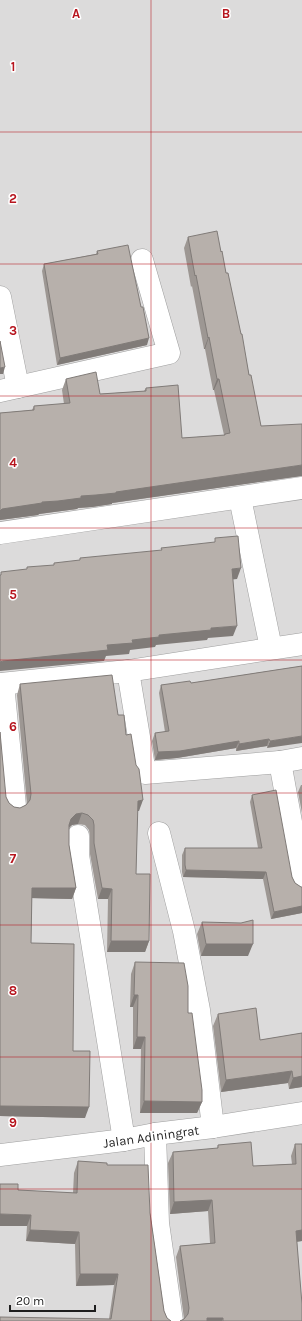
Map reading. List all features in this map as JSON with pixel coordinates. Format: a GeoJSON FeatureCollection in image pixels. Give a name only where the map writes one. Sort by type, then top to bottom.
{"type":"FeatureCollection","features":[{"type":"Feature","properties":{"kind":"street"},"geometry":{"type":"LineString","coordinates":[[0,298],[9,389],[168,353],[142,260]]}},
{"type":"Feature","properties":{"kind":"street"},"geometry":{"type":"LineString","coordinates":[[0,533],[302,488]]}},
{"type":"Feature","properties":{"kind":"street"},"geometry":{"type":"LineString","coordinates":[[240,498],[271,648]]}},
{"type":"Feature","properties":{"kind":"street"},"geometry":{"type":"LineString","coordinates":[[14,806],[2,684],[128,671],[302,644]]}},
{"type":"Feature","properties":{"kind":"street"},"geometry":{"type":"LineString","coordinates":[[128,671],[145,773],[280,762],[302,758]]}},
{"type":"Feature","properties":{"kind":"street"},"geometry":{"type":"LineString","coordinates":[[280,762],[302,882]]}},
{"type":"Feature","properties":{"kind":"street"},"geometry":{"type":"LineString","coordinates":[[159,832],[184,931],[199,1010],[214,1127]]}},
{"type":"Feature","properties":{"kind":"street"},"geometry":{"type":"LineString","coordinates":[[78,836],[78,855],[124,1140]]}},
{"type":"Feature","properties":{"kind":"street","name":"Jalan Adiningrat"},"geometry":{"type":"LineString","coordinates":[[0,1155],[124,1140],[155,1134],[214,1127],[302,1113]]}},
{"type":"Feature","properties":{"kind":"street"},"geometry":{"type":"LineString","coordinates":[[155,1134],[158,1223],[172,1321]]}},
{"type":"Feature","properties":{"kind":"shaded area"},"geometry":{"type":"Polygon","coordinates":[[[0,0],[302,0],[302,1321],[0,1321],[0,0]]]}},
{"type":"Feature","properties":{"kind":"building"},"geometry":{"type":"Polygon","coordinates":[[[217,231],[242,334],[249,375],[251,375],[261,426],[302,424],[302,465],[116,493],[81,496],[81,498],[42,502],[2,509],[0,511],[0,413],[34,410],[34,406],[70,403],[66,379],[96,372],[100,394],[146,391],[146,388],[178,385],[182,438],[225,435],[230,433],[219,379],[217,379],[209,337],[208,338],[188,237],[217,231]]]}},
{"type":"Feature","properties":{"kind":"building"},"geometry":{"type":"Polygon","coordinates":[[[128,245],[149,338],[60,358],[44,264],[98,254],[97,251],[128,245]]]}},
{"type":"Feature","properties":{"kind":"building"},"geometry":{"type":"Polygon","coordinates":[[[0,341],[5,367],[0,368],[0,341]]]}},
{"type":"Feature","properties":{"kind":"building"},"geometry":{"type":"Polygon","coordinates":[[[238,536],[241,568],[232,569],[237,626],[211,628],[211,630],[159,635],[159,637],[132,640],[133,643],[107,645],[108,650],[0,662],[1,572],[27,569],[27,567],[54,565],[54,563],[80,560],[80,558],[162,550],[161,548],[215,542],[215,538],[238,536]]]}},
{"type":"Feature","properties":{"kind":"building"},"geometry":{"type":"Polygon","coordinates":[[[302,666],[302,736],[239,744],[239,741],[180,751],[158,752],[155,733],[169,731],[161,685],[190,681],[191,683],[302,666]]]}},
{"type":"Feature","properties":{"kind":"building"},"geometry":{"type":"Polygon","coordinates":[[[112,675],[118,715],[124,715],[126,735],[131,734],[136,765],[139,769],[143,800],[138,801],[136,874],[150,874],[149,941],[111,941],[112,889],[102,888],[94,843],[93,820],[88,815],[82,813],[76,814],[71,819],[69,825],[69,845],[76,888],[32,888],[31,943],[74,944],[73,1051],[90,1051],[89,1107],[0,1106],[0,732],[6,797],[9,803],[14,807],[20,808],[26,805],[30,800],[31,794],[20,684],[112,675]]]}},
{"type":"Feature","properties":{"kind":"building"},"geometry":{"type":"Polygon","coordinates":[[[276,790],[292,877],[295,883],[302,887],[302,906],[274,912],[266,872],[186,870],[185,848],[262,848],[252,795],[276,790]]]}},
{"type":"Feature","properties":{"kind":"building"},"geometry":{"type":"Polygon","coordinates":[[[253,920],[253,944],[206,944],[202,922],[241,923],[253,920]]]}},
{"type":"Feature","properties":{"kind":"building"},"geometry":{"type":"Polygon","coordinates":[[[135,962],[184,963],[188,986],[188,1013],[192,1013],[202,1090],[202,1102],[144,1101],[145,1037],[137,1037],[138,995],[134,995],[135,962]]]}},
{"type":"Feature","properties":{"kind":"building"},"geometry":{"type":"Polygon","coordinates":[[[256,1008],[260,1040],[302,1033],[302,1076],[293,1078],[292,1071],[226,1080],[218,1014],[256,1008]]]}},
{"type":"Feature","properties":{"kind":"building"},"geometry":{"type":"Polygon","coordinates":[[[251,1142],[253,1166],[296,1164],[295,1144],[302,1144],[302,1230],[296,1231],[302,1321],[223,1321],[223,1318],[207,1318],[207,1321],[180,1321],[188,1314],[189,1308],[180,1246],[215,1243],[212,1200],[174,1202],[173,1152],[218,1148],[218,1145],[251,1142]]]}},
{"type":"Feature","properties":{"kind":"building"},"geometry":{"type":"Polygon","coordinates":[[[78,1161],[107,1163],[107,1165],[148,1165],[150,1213],[164,1311],[167,1318],[171,1321],[0,1321],[0,1317],[111,1319],[118,1274],[80,1274],[79,1232],[30,1230],[31,1215],[0,1214],[0,1184],[18,1184],[18,1190],[77,1193],[78,1161]]]}}]}
